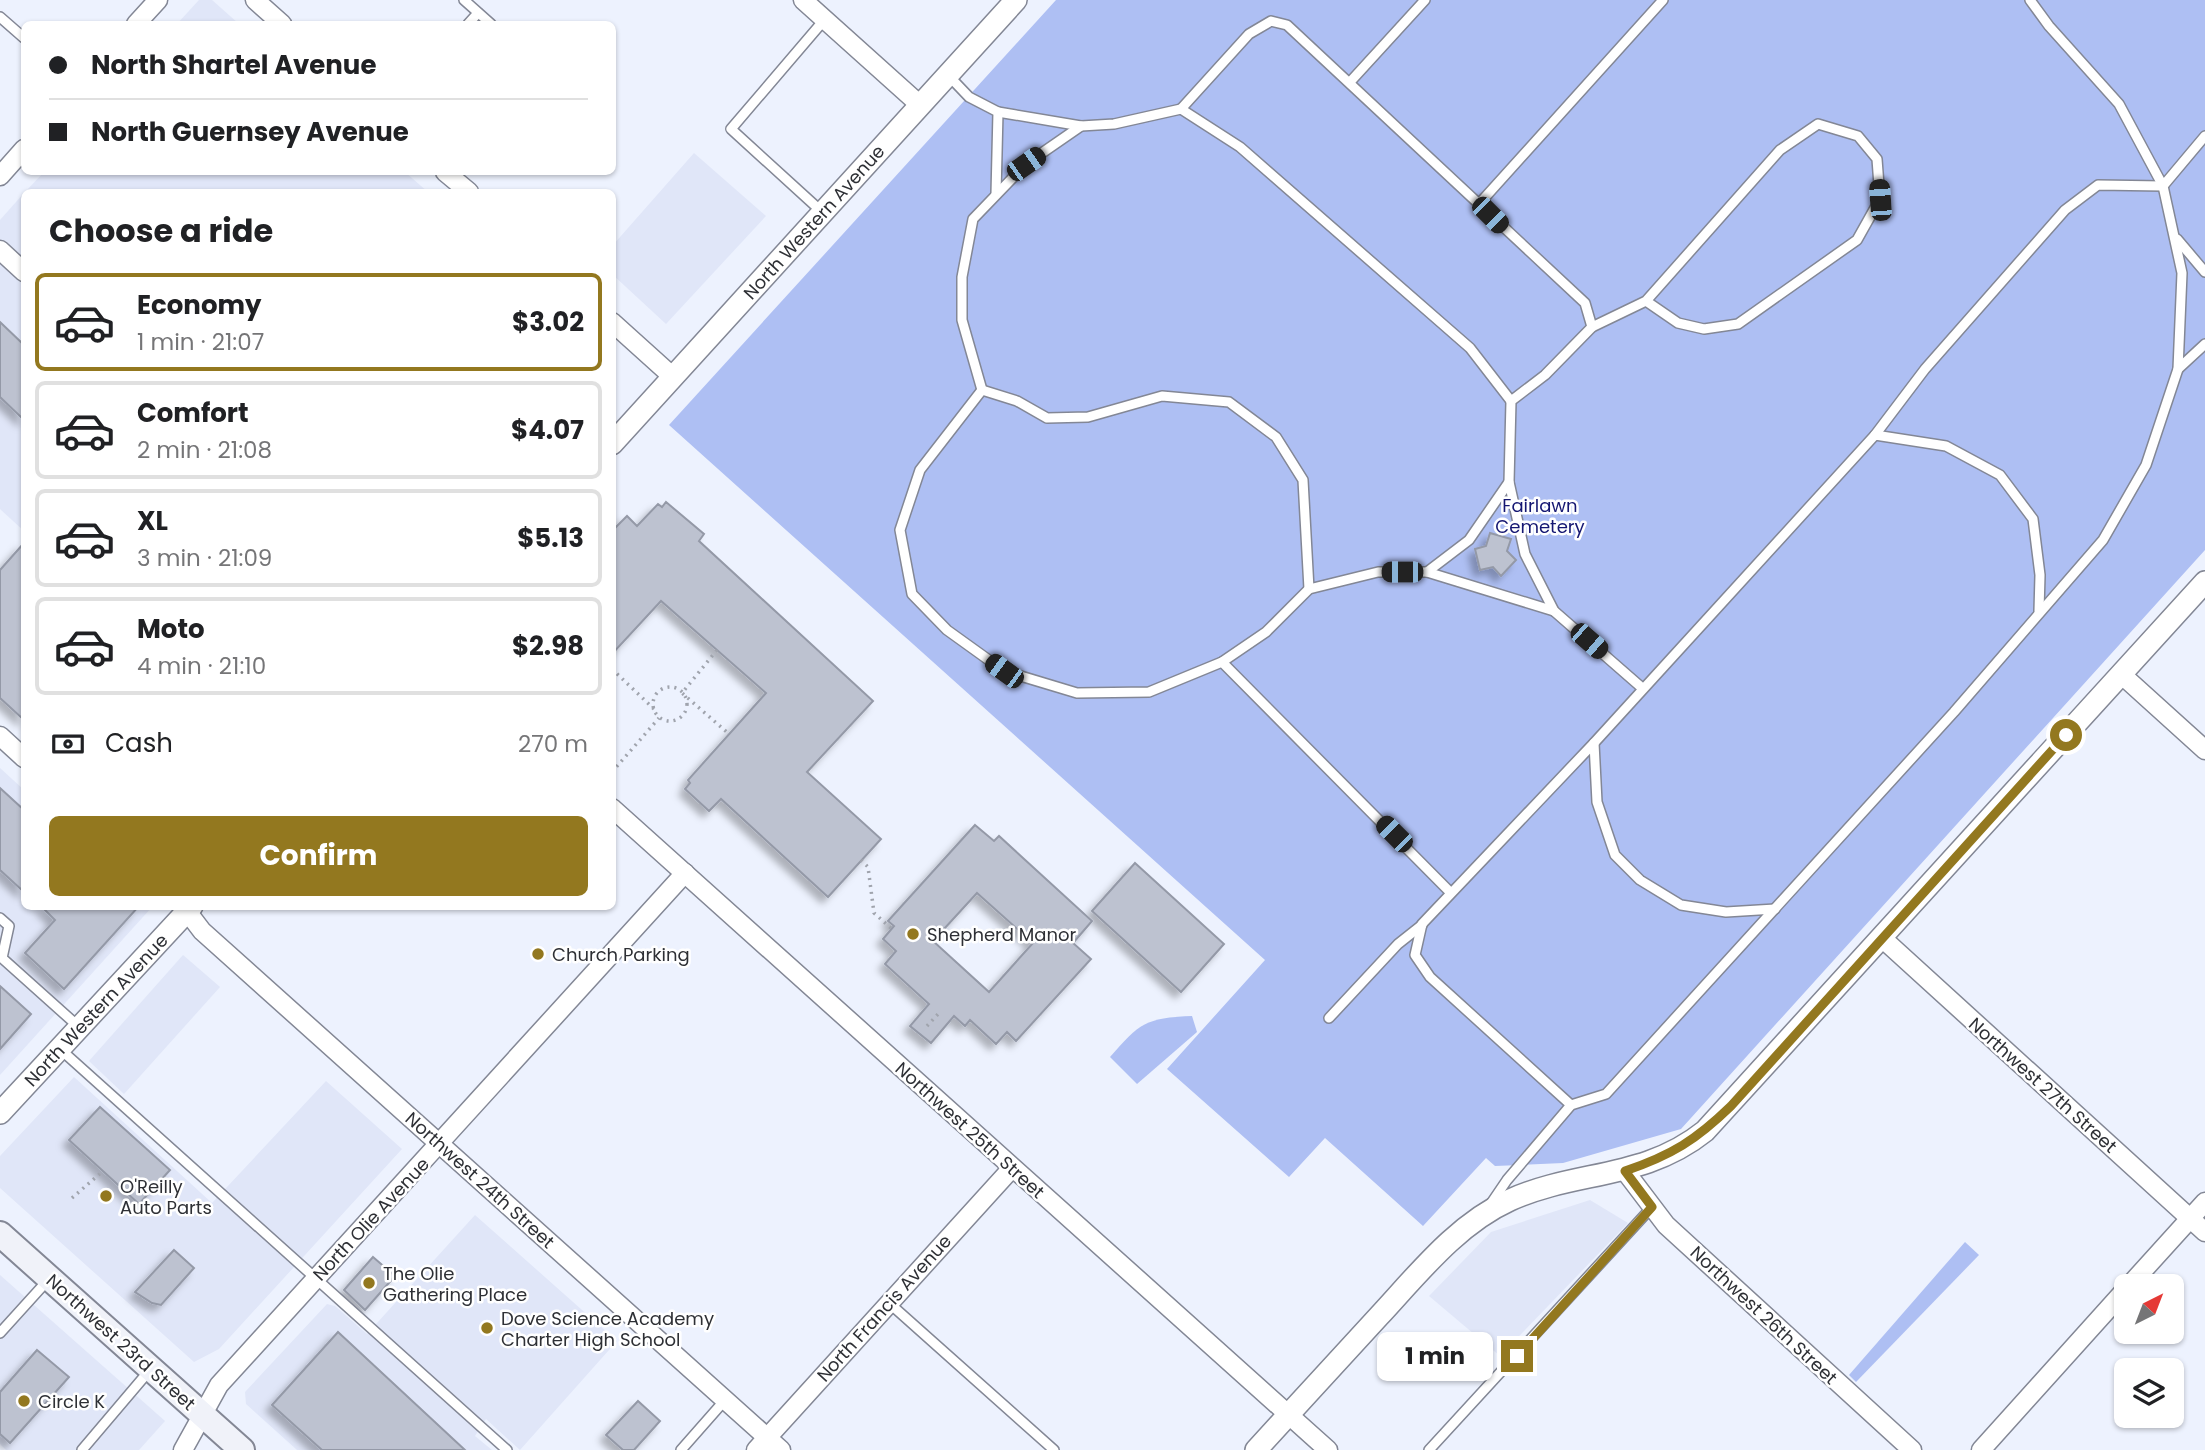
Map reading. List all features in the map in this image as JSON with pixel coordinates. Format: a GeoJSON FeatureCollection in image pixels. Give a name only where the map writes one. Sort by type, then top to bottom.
{"type":"FeatureCollection","features":[{"type":"Feature","properties":{"kind":"main road","name":"Northwest 23rd Street"},"geometry":{"type":"LineString","coordinates":[[0,1234],[242,1450]]}},
{"type":"Feature","properties":{"kind":"street"},"geometry":{"type":"LineString","coordinates":[[139,21],[158,0]]}},
{"type":"Feature","properties":{"kind":"street"},"geometry":{"type":"LineString","coordinates":[[255,0],[279,21]]}},
{"type":"Feature","properties":{"kind":"street"},"geometry":{"type":"LineString","coordinates":[[803,0],[920,105]]}},
{"type":"Feature","properties":{"kind":"street","name":"North Western Avenue"},"geometry":{"type":"LineString","coordinates":[[616,440],[1016,0]]}},
{"type":"Feature","properties":{"kind":"street"},"geometry":{"type":"LineString","coordinates":[[0,176],[21,152]]}},
{"type":"Feature","properties":{"kind":"street"},"geometry":{"type":"LineString","coordinates":[[448,175],[465,189]]}},
{"type":"Feature","properties":{"kind":"street"},"geometry":{"type":"LineString","coordinates":[[0,250],[21,269]]}},
{"type":"Feature","properties":{"kind":"street"},"geometry":{"type":"LineString","coordinates":[[616,326],[673,377]]}},
{"type":"Feature","properties":{"kind":"street"},"geometry":{"type":"LineString","coordinates":[[1256,1450],[1428,1263],[1484,1215],[1530,1193],[1625,1171],[1662,1159],[1704,1131],[2205,582]]}},
{"type":"Feature","properties":{"kind":"street"},"geometry":{"type":"LineString","coordinates":[[2121,674],[2205,750]]}},
{"type":"Feature","properties":{"kind":"street"},"geometry":{"type":"LineString","coordinates":[[0,736],[21,755]]}},
{"type":"Feature","properties":{"kind":"street","name":"Northwest 25th Street"},"geometry":{"type":"LineString","coordinates":[[616,812],[1328,1450]]}},
{"type":"Feature","properties":{"kind":"street","name":"North Olie Avenue"},"geometry":{"type":"LineString","coordinates":[[183,1450],[219,1385],[685,873]]}},
{"type":"Feature","properties":{"kind":"street","name":"North Western Avenue"},"geometry":{"type":"LineString","coordinates":[[0,1113],[185,910]]}},
{"type":"Feature","properties":{"kind":"street","name":"Northwest 24th Street"},"geometry":{"type":"LineString","coordinates":[[188,910],[202,931],[725,1400],[768,1446]]}},
{"type":"Feature","properties":{"kind":"street","name":"Northwest 27th Street"},"geometry":{"type":"LineString","coordinates":[[1882,938],[2205,1232]]}},
{"type":"Feature","properties":{"kind":"street","name":"North Francis Avenue"},"geometry":{"type":"LineString","coordinates":[[768,1446],[888,1301],[1012,1168]]}},
{"type":"Feature","properties":{"kind":"street","name":"Northwest 26th Street"},"geometry":{"type":"LineString","coordinates":[[1625,1171],[1666,1225],[1912,1450]]}},
{"type":"Feature","properties":{"kind":"street"},"geometry":{"type":"LineString","coordinates":[[2140,1274],[2205,1202]]}},
{"type":"Feature","properties":{"kind":"street"},"geometry":{"type":"LineString","coordinates":[[1981,1450],[2114,1302]]}},
{"type":"Feature","properties":{"kind":"lane"},"geometry":{"type":"LineString","coordinates":[[464,0],[487,21]]}},
{"type":"Feature","properties":{"kind":"lane"},"geometry":{"type":"LineString","coordinates":[[1350,82],[1425,0]]}},
{"type":"Feature","properties":{"kind":"lane"},"geometry":{"type":"LineString","coordinates":[[1479,204],[1663,0]]}},
{"type":"Feature","properties":{"kind":"lane"},"geometry":{"type":"LineString","coordinates":[[1484,1215],[1507,1180],[1571,1105],[1606,1094],[1954,712],[2103,540],[2146,465],[2179,369],[2182,273],[2176,237],[2163,186],[2119,104],[2049,26],[2030,0]]}},
{"type":"Feature","properties":{"kind":"lane"},"geometry":{"type":"LineString","coordinates":[[471,21],[478,13]]}},
{"type":"Feature","properties":{"kind":"lane"},"geometry":{"type":"LineString","coordinates":[[0,17],[21,35]]}},
{"type":"Feature","properties":{"kind":"lane"},"geometry":{"type":"LineString","coordinates":[[823,212],[731,129],[825,19]]}},
{"type":"Feature","properties":{"kind":"lane"},"geometry":{"type":"LineString","coordinates":[[948,75],[969,97],[998,112],[1081,126],[1114,124],[1181,109],[1249,34],[1271,21],[1287,25],[1584,303],[1592,327]]}},
{"type":"Feature","properties":{"kind":"lane"},"geometry":{"type":"LineString","coordinates":[[1181,109],[1240,147],[1470,348],[1511,401],[1509,482],[1525,554],[1554,611],[1642,687]]}},
{"type":"Feature","properties":{"kind":"lane"},"geometry":{"type":"LineString","coordinates":[[996,194],[998,112]]}},
{"type":"Feature","properties":{"kind":"lane"},"geometry":{"type":"LineString","coordinates":[[1511,401],[1545,375],[1592,327],[1647,301],[1780,150],[1818,124],[1858,135],[1877,159],[1880,200],[1857,240],[1738,324],[1704,329],[1678,323],[1647,301]]}},
{"type":"Feature","properties":{"kind":"lane"},"geometry":{"type":"LineString","coordinates":[[982,390],[962,320],[962,277],[972,219],[1026,164],[1081,126]]}},
{"type":"Feature","properties":{"kind":"lane"},"geometry":{"type":"LineString","coordinates":[[2163,186],[2205,136]]}},
{"type":"Feature","properties":{"kind":"lane"},"geometry":{"type":"LineString","coordinates":[[1329,1018],[1594,743],[1642,687],[1875,435],[1924,369],[2065,210],[2098,185],[2163,186]]}},
{"type":"Feature","properties":{"kind":"lane"},"geometry":{"type":"LineString","coordinates":[[2176,237],[2205,272]]}},
{"type":"Feature","properties":{"kind":"lane"},"geometry":{"type":"LineString","coordinates":[[2179,369],[2205,344]]}},
{"type":"Feature","properties":{"kind":"lane"},"geometry":{"type":"LineString","coordinates":[[982,390],[1017,401],[1047,418],[1088,417],[1162,396],[1229,402],[1276,437],[1304,480],[1308,589]]}},
{"type":"Feature","properties":{"kind":"lane"},"geometry":{"type":"LineString","coordinates":[[982,390],[920,470],[900,530],[912,594],[947,630],[1004,671],[1077,693],[1149,692],[1222,662],[1266,632],[1308,589],[1378,572],[1427,572],[1554,611]]}},
{"type":"Feature","properties":{"kind":"lane"},"geometry":{"type":"LineString","coordinates":[[1875,435],[1946,446],[2000,475],[2033,519],[2040,575],[2039,611]]}},
{"type":"Feature","properties":{"kind":"lane"},"geometry":{"type":"LineString","coordinates":[[1427,572],[1469,540],[1509,482]]}},
{"type":"Feature","properties":{"kind":"lane"},"geometry":{"type":"LineString","coordinates":[[1222,662],[1450,892]]}},
{"type":"Feature","properties":{"kind":"lane"},"geometry":{"type":"LineString","coordinates":[[1594,743],[1597,802],[1615,855],[1640,880],[1681,905],[1726,912],[1775,909]]}},
{"type":"Feature","properties":{"kind":"lane"},"geometry":{"type":"LineString","coordinates":[[0,918],[9,926],[2,958],[79,1027]]}},
{"type":"Feature","properties":{"kind":"lane"},"geometry":{"type":"LineString","coordinates":[[1422,924],[1415,955],[1430,977],[1571,1105]]}},
{"type":"Feature","properties":{"kind":"lane"},"geometry":{"type":"LineString","coordinates":[[60,1049],[507,1450]]}},
{"type":"Feature","properties":{"kind":"lane"},"geometry":{"type":"LineString","coordinates":[[1429,1450],[1652,1207]]}},
{"type":"Feature","properties":{"kind":"lane"},"geometry":{"type":"LineString","coordinates":[[0,1334],[50,1278]]}},
{"type":"Feature","properties":{"kind":"lane"},"geometry":{"type":"LineString","coordinates":[[888,1301],[1054,1450]]}},
{"type":"Feature","properties":{"kind":"lane"},"geometry":{"type":"LineString","coordinates":[[82,1450],[151,1369]]}},
{"type":"Feature","properties":{"kind":"lane"},"geometry":{"type":"LineString","coordinates":[[681,1450],[725,1400]]}},
{"type":"Feature","properties":{"kind":"path"},"geometry":{"type":"LineString","coordinates":[[682,693],[717,650]]}},
{"type":"Feature","properties":{"kind":"path"},"geometry":{"type":"LineString","coordinates":[[616,673],[659,717],[669,721],[684,714],[686,707],[682,693]]}},
{"type":"Feature","properties":{"kind":"path"},"geometry":{"type":"LineString","coordinates":[[654,709],[655,696],[662,690],[672,688],[682,693],[729,734]]}},
{"type":"Feature","properties":{"kind":"path"},"geometry":{"type":"LineString","coordinates":[[616,767],[659,717]]}},
{"type":"Feature","properties":{"kind":"path"},"geometry":{"type":"LineString","coordinates":[[861,860],[868,867],[874,913],[892,929]]}},
{"type":"Feature","properties":{"kind":"path"},"geometry":{"type":"LineString","coordinates":[[927,1026],[939,1013]]}},
{"type":"Feature","properties":{"kind":"path"},"geometry":{"type":"LineString","coordinates":[[72,1198],[103,1171]]}},
{"type":"Feature","properties":{"kind":"shaded area"},"geometry":{"type":"Polygon","coordinates":[[[199,0],[212,0],[236,21],[180,21],[199,0]]]}},
{"type":"Feature","properties":{"kind":"shaded area"},"geometry":{"type":"Polygon","coordinates":[[[694,153],[766,216],[666,324],[616,278],[616,242],[694,153]]]}},
{"type":"Feature","properties":{"kind":"shaded area"},"geometry":{"type":"Polygon","coordinates":[[[41,175],[408,175],[425,189],[28,189],[41,175]]]}},
{"type":"Feature","properties":{"kind":"shaded area"},"geometry":{"type":"Polygon","coordinates":[[[21,196],[21,528],[0,509],[0,220],[21,196]]]}},
{"type":"Feature","properties":{"kind":"shaded area"},"geometry":{"type":"Polygon","coordinates":[[[0,768],[21,787],[21,910],[149,910],[0,1075],[0,768]]]}},
{"type":"Feature","properties":{"kind":"shaded area"},"geometry":{"type":"Polygon","coordinates":[[[183,955],[220,987],[124,1094],[89,1061],[183,955]]]}},
{"type":"Feature","properties":{"kind":"shaded area"},"geometry":{"type":"Polygon","coordinates":[[[74,1077],[212,1203],[326,1081],[402,1149],[219,1349],[194,1362],[0,1188],[0,1156],[74,1077]]]}},
{"type":"Feature","properties":{"kind":"shaded area"},"geometry":{"type":"Polygon","coordinates":[[[1590,1200],[1628,1223],[1500,1356],[1429,1296],[1491,1232],[1590,1200]]]}},
{"type":"Feature","properties":{"kind":"shaded area","name":"Dove Science Academy Charter High School"},"geometry":{"type":"Polygon","coordinates":[[[475,1215],[617,1341],[520,1450],[486,1419],[475,1436],[492,1450],[297,1450],[246,1404],[245,1392],[327,1304],[335,1306],[367,1334],[475,1215]]]}},
{"type":"Feature","properties":{"kind":"shaded area"},"geometry":{"type":"Polygon","coordinates":[[[0,1275],[165,1421],[139,1450],[6,1450],[0,1444],[0,1275]]]}},
{"type":"Feature","properties":{"kind":"green space","name":"Fairlawn Cemetery"},"geometry":{"type":"Polygon","coordinates":[[[1056,0],[2205,0],[2205,550],[1681,1129],[1563,1163],[1495,1166],[1486,1158],[1423,1226],[1325,1138],[1289,1177],[1167,1069],[1265,960],[669,425],[1056,0]]]}},
{"type":"Feature","properties":{"kind":"green space"},"geometry":{"type":"Polygon","coordinates":[[[1192,1016],[1197,1032],[1137,1084],[1110,1057],[1145,1024],[1164,1018],[1192,1016]]]}},
{"type":"Feature","properties":{"kind":"green space"},"geometry":{"type":"Polygon","coordinates":[[[1965,1242],[1979,1255],[1856,1382],[1849,1375],[1965,1242]]]}},
{"type":"Feature","properties":{"kind":"building"},"geometry":{"type":"Polygon","coordinates":[[[0,322],[21,342],[21,417],[0,397],[0,322]]]}},
{"type":"Feature","properties":{"kind":"building"},"geometry":{"type":"Polygon","coordinates":[[[666,502],[704,534],[699,541],[873,701],[807,772],[881,839],[828,897],[721,799],[709,811],[685,789],[690,783],[688,780],[766,693],[661,601],[616,650],[616,527],[627,516],[637,526],[658,504],[662,507],[666,502]]]}},
{"type":"Feature","properties":{"kind":"building"},"geometry":{"type":"Polygon","coordinates":[[[1490,533],[1511,539],[1507,551],[1516,560],[1501,576],[1493,567],[1480,570],[1475,549],[1486,546],[1490,533]]]}},
{"type":"Feature","properties":{"kind":"building"},"geometry":{"type":"Polygon","coordinates":[[[21,546],[21,717],[0,698],[0,570],[21,546]]]}},
{"type":"Feature","properties":{"kind":"building"},"geometry":{"type":"Polygon","coordinates":[[[0,788],[21,807],[21,889],[0,870],[0,788]]]}},
{"type":"Feature","properties":{"kind":"building","name":"Shepherd Manor"},"geometry":{"type":"Polygon","coordinates":[[[975,825],[994,841],[999,836],[1092,921],[1073,943],[1091,959],[1016,1041],[1007,1032],[996,1044],[970,1020],[965,1026],[954,1016],[931,1043],[910,1026],[929,1004],[885,964],[896,951],[883,939],[894,926],[888,921],[975,825]],[[977,893],[933,941],[989,992],[1033,943],[977,893]]]}},
{"type":"Feature","properties":{"kind":"building"},"geometry":{"type":"Polygon","coordinates":[[[1135,863],[1224,944],[1181,992],[1092,911],[1135,863]]]}},
{"type":"Feature","properties":{"kind":"building"},"geometry":{"type":"Polygon","coordinates":[[[45,910],[135,910],[64,989],[25,953],[55,920],[45,910]]]}},
{"type":"Feature","properties":{"kind":"building"},"geometry":{"type":"Polygon","coordinates":[[[0,986],[31,1014],[0,1049],[0,986]]]}},
{"type":"Feature","properties":{"kind":"building","name":"O'Reilly Auto Parts"},"geometry":{"type":"Polygon","coordinates":[[[100,1107],[170,1170],[139,1204],[69,1140],[100,1107]]]}},
{"type":"Feature","properties":{"kind":"building"},"geometry":{"type":"Polygon","coordinates":[[[174,1250],[194,1268],[161,1305],[152,1303],[135,1292],[174,1250]]]}},
{"type":"Feature","properties":{"kind":"building","name":"The Olie Gathering Place"},"geometry":{"type":"Polygon","coordinates":[[[373,1257],[395,1276],[365,1310],[344,1290],[373,1257]]]}},
{"type":"Feature","properties":{"kind":"building"},"geometry":{"type":"Polygon","coordinates":[[[338,1332],[465,1450],[322,1450],[272,1405],[338,1332]]]}},
{"type":"Feature","properties":{"kind":"building","name":"Circle K"},"geometry":{"type":"Polygon","coordinates":[[[37,1350],[69,1377],[10,1443],[0,1434],[0,1392],[37,1350]]]}},
{"type":"Feature","properties":{"kind":"building"},"geometry":{"type":"Polygon","coordinates":[[[638,1401],[660,1421],[634,1450],[623,1450],[606,1435],[638,1401]]]}},
{"type":"Feature","properties":{"kind":"place","name":"Shepherd Manor"},"geometry":{"type":"Point","coordinates":[913,934]}},
{"type":"Feature","properties":{"kind":"place","name":"Church Parking"},"geometry":{"type":"Point","coordinates":[538,954]}},
{"type":"Feature","properties":{"kind":"place","name":"O'Reilly Auto Parts"},"geometry":{"type":"Point","coordinates":[106,1196]}},
{"type":"Feature","properties":{"kind":"place","name":"The Olie Gathering Place"},"geometry":{"type":"Point","coordinates":[369,1283]}},
{"type":"Feature","properties":{"kind":"place","name":"Dove Science Academy Charter High School"},"geometry":{"type":"Point","coordinates":[487,1328]}},
{"type":"Feature","properties":{"kind":"place","name":"Circle K"},"geometry":{"type":"Point","coordinates":[24,1401]}},
{"type":"Feature","properties":{"kind":"route"},"geometry":{"type":"LineString","coordinates":[[1517,1356],[1652,1207],[1625,1171],[1662,1159],[1689,1144],[1731,1106],[2066,735]]}}]}
